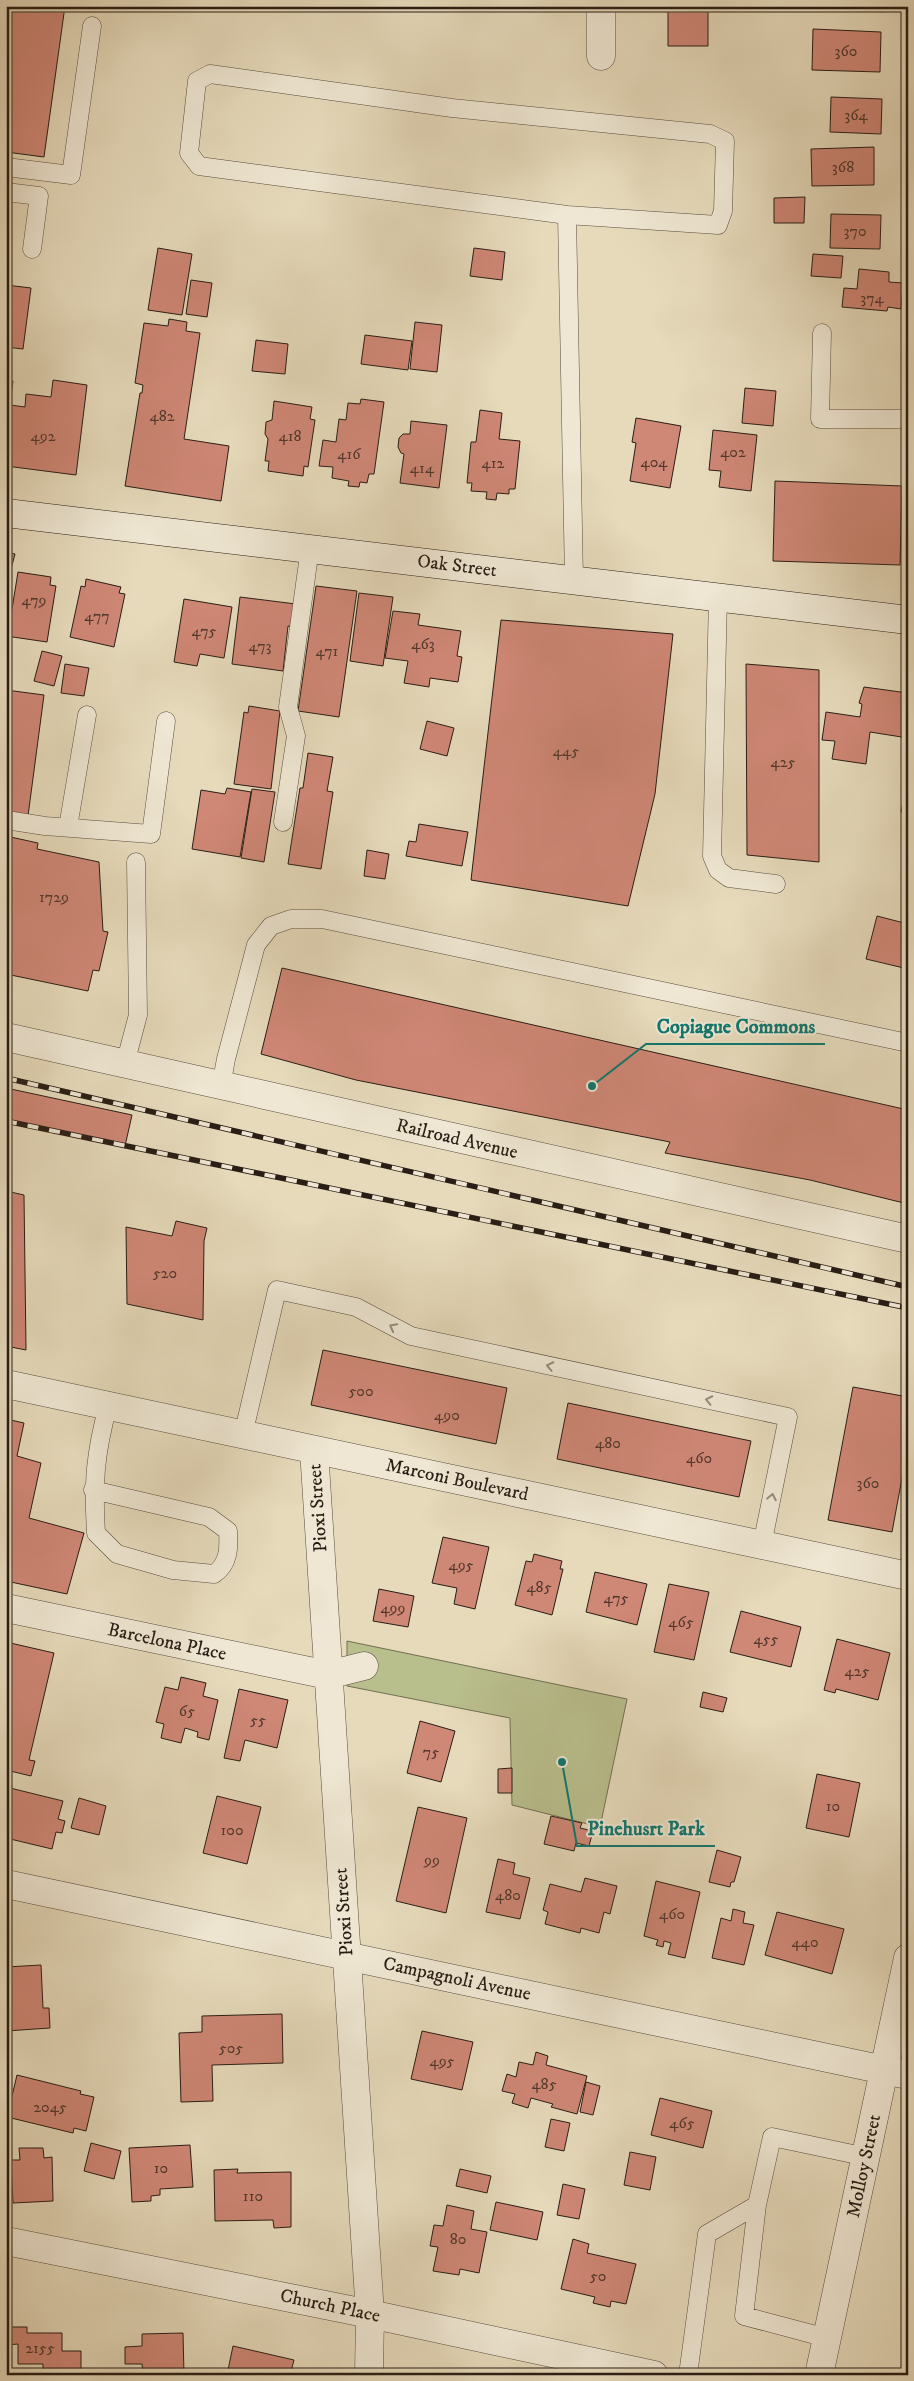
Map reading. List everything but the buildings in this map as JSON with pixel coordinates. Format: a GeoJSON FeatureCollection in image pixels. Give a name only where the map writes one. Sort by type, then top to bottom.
{"type":"FeatureCollection","features":[{"type":"Feature","properties":{"kind":"street"},"geometry":{"type":"LineString","coordinates":[[601,6],[601,56]]}},
{"type":"Feature","properties":{"kind":"street","name":"Oak Street"},"geometry":{"type":"LineString","coordinates":[[6,513],[908,620]]}},
{"type":"Feature","properties":{"kind":"street","name":"Railroad Avenue"},"geometry":{"type":"LineString","coordinates":[[6,1037],[908,1239]]}},
{"type":"Feature","properties":{"kind":"street","name":"Marconi Boulevard"},"geometry":{"type":"LineString","coordinates":[[6,1384],[908,1576]]}},
{"type":"Feature","properties":{"kind":"street","name":"Pioxi Street"},"geometry":{"type":"LineString","coordinates":[[314,1450],[370,2314],[369,2375]]}},
{"type":"Feature","properties":{"kind":"street","name":"Barcelona Place"},"geometry":{"type":"LineString","coordinates":[[6,1608],[328,1675]]}},
{"type":"Feature","properties":{"kind":"street"},"geometry":{"type":"LineString","coordinates":[[328,1675],[364,1666]]}},
{"type":"Feature","properties":{"kind":"street","name":"Campagnoli Avenue"},"geometry":{"type":"LineString","coordinates":[[6,1884],[896,2073]]}},
{"type":"Feature","properties":{"kind":"street","name":"Molloy Street"},"geometry":{"type":"LineString","coordinates":[[819,2375],[866,2156],[896,2073],[908,1958]]}},
{"type":"Feature","properties":{"kind":"street","name":"Church Place"},"geometry":{"type":"LineString","coordinates":[[6,2241],[370,2314],[654,2375]]}},
{"type":"Feature","properties":{"kind":"lane"},"geometry":{"type":"LineString","coordinates":[[6,167],[71,175],[92,26]]}},
{"type":"Feature","properties":{"kind":"lane"},"geometry":{"type":"LineString","coordinates":[[210,74],[452,108],[710,134],[725,141],[723,211],[718,225],[567,215],[199,166],[189,153],[197,81],[210,74]]}},
{"type":"Feature","properties":{"kind":"lane"},"geometry":{"type":"LineString","coordinates":[[6,192],[38,196],[32,249]]}},
{"type":"Feature","properties":{"kind":"lane"},"geometry":{"type":"LineString","coordinates":[[567,215],[574,580]]}},
{"type":"Feature","properties":{"kind":"lane"},"geometry":{"type":"LineString","coordinates":[[822,333],[820,420],[908,419]]}},
{"type":"Feature","properties":{"kind":"lane"},"geometry":{"type":"LineString","coordinates":[[284,822],[296,736],[288,707],[310,548]]}},
{"type":"Feature","properties":{"kind":"lane"},"geometry":{"type":"LineString","coordinates":[[718,597],[712,856],[718,870],[729,878],[776,884]]}},
{"type":"Feature","properties":{"kind":"lane"},"geometry":{"type":"LineString","coordinates":[[68,827],[87,715]]}},
{"type":"Feature","properties":{"kind":"lane"},"geometry":{"type":"LineString","coordinates":[[6,820],[151,834],[166,721]]}},
{"type":"Feature","properties":{"kind":"lane"},"geometry":{"type":"LineString","coordinates":[[125,1064],[138,1015],[136,862]]}},
{"type":"Feature","properties":{"kind":"lane"},"geometry":{"type":"LineString","coordinates":[[221,1086],[226,1059],[256,945],[271,926],[291,919],[322,918],[908,1044]]}},
{"type":"Feature","properties":{"kind":"lane"},"geometry":{"type":"LineString","coordinates":[[243,1435],[277,1290],[356,1307],[411,1336],[788,1417],[762,1545]]}},
{"type":"Feature","properties":{"kind":"lane"},"geometry":{"type":"LineString","coordinates":[[93,1490],[209,1517],[228,1531],[230,1549],[222,1569],[214,1574],[173,1570],[117,1554],[96,1533],[93,1490],[96,1449],[108,1406]]}},
{"type":"Feature","properties":{"kind":"lane"},"geometry":{"type":"LineString","coordinates":[[827,2338],[744,2316],[757,2205],[772,2137],[866,2156]]}},
{"type":"Feature","properties":{"kind":"lane"},"geometry":{"type":"LineString","coordinates":[[688,2375],[707,2234],[757,2205]]}},
{"type":"Feature","properties":{"kind":"green space"},"geometry":{"type":"Polygon","coordinates":[[[347,1641],[627,1699],[600,1827],[512,1805],[510,1718],[347,1686],[347,1641]]]}},
{"type":"Feature","properties":{"kind":"railway"},"geometry":{"type":"LineString","coordinates":[[6,1078],[908,1287]]}},
{"type":"Feature","properties":{"kind":"railway"},"geometry":{"type":"LineString","coordinates":[[6,1121],[908,1308]]}},
{"type":"Feature","properties":{"kind":"place","name":"Copiague Commons"},"geometry":{"type":"Point","coordinates":[592,1086]}},
{"type":"Feature","properties":{"kind":"place","name":"Pinehusrt Park"},"geometry":{"type":"Point","coordinates":[562,1762]}}]}
